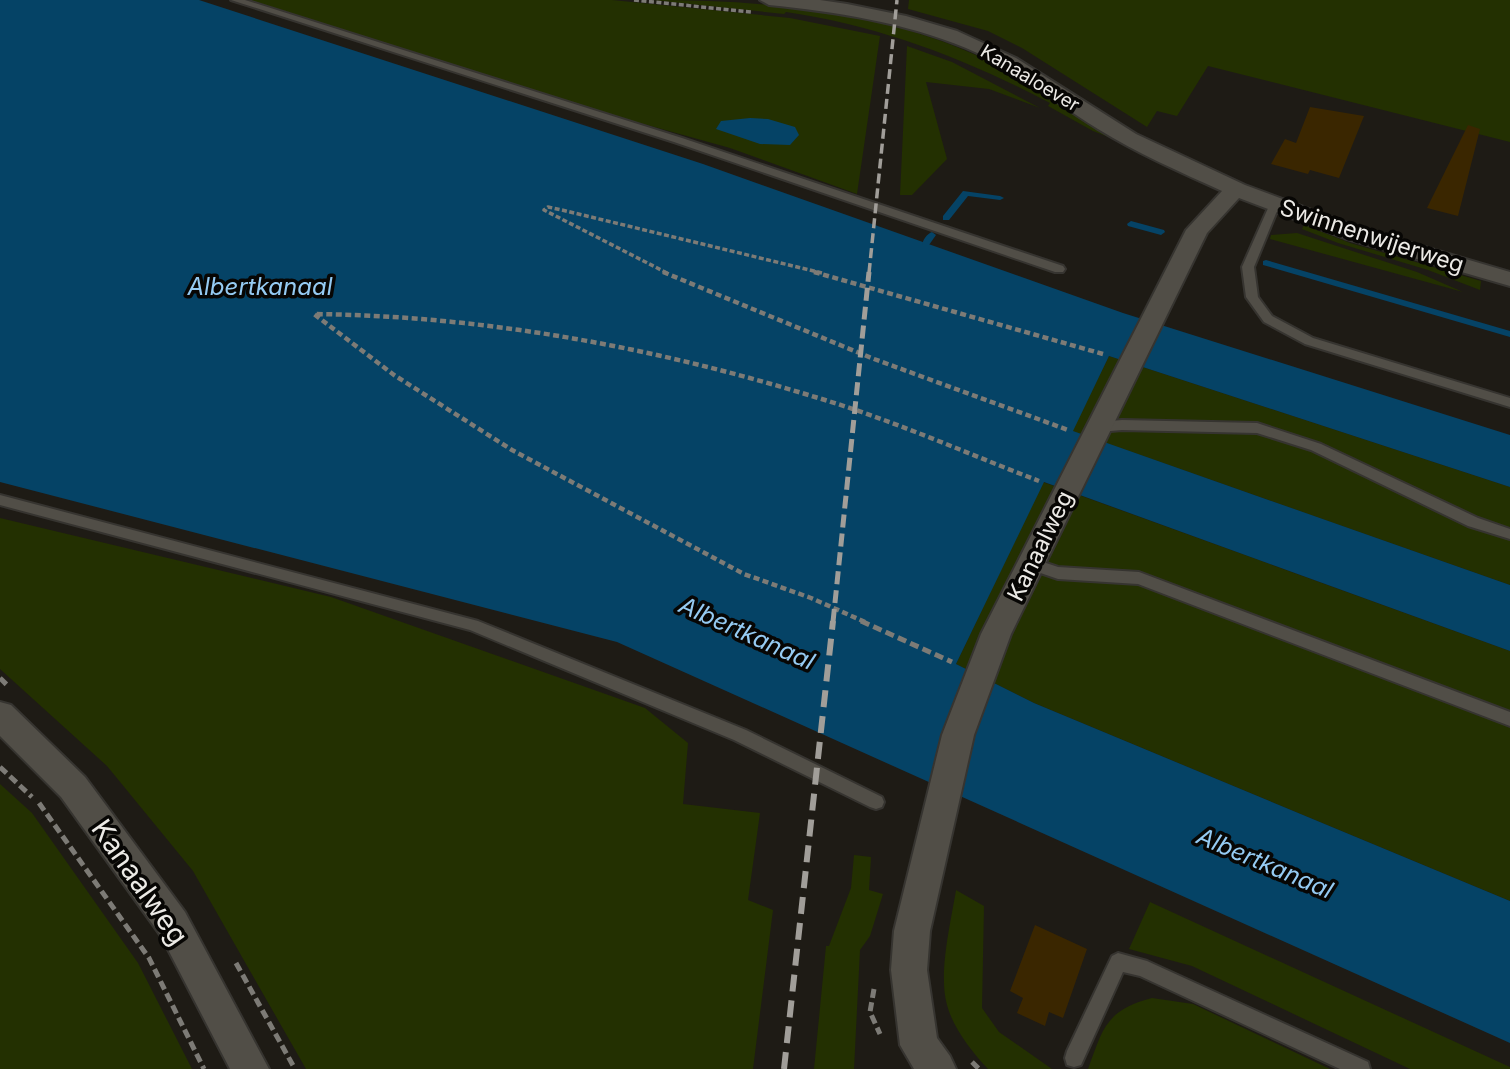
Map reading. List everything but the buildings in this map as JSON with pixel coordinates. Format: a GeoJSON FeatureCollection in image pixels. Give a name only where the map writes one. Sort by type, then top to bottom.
{"type":"FeatureCollection","features":[{"type":"Feature","properties":{"kind":"street","name":"Kanaaloever"},"geometry":{"type":"LineString","coordinates":[[763,6],[855,10],[923,27],[974,45],[1029,73],[1105,125],[1235,189]]}},
{"type":"Feature","properties":{"kind":"street","name":"Swinnenwijerweg"},"geometry":{"type":"LineString","coordinates":[[1235,189],[1274,206],[1391,246],[1510,279]]}},
{"type":"Feature","properties":{"kind":"street","name":"Kanaalweg"},"geometry":{"type":"LineString","coordinates":[[937,1069],[919,1045],[909,970],[912,931],[958,735],[996,634],[1031,564],[1085,429],[1170,285],[1197,230],[1235,189]]}},
{"type":"Feature","properties":{"kind":"street","name":"Kanaalweg"},"geometry":{"type":"LineString","coordinates":[[0,715],[73,787],[173,924],[250,1069]]}},
{"type":"Feature","properties":{"kind":"lane"},"geometry":{"type":"LineString","coordinates":[[236,0],[678,140],[1059,269]]}},
{"type":"Feature","properties":{"kind":"lane"},"geometry":{"type":"LineString","coordinates":[[1274,206],[1248,267],[1252,298],[1268,319],[1309,341],[1510,403]]}},
{"type":"Feature","properties":{"kind":"lane"},"geometry":{"type":"LineString","coordinates":[[1085,429],[1122,425],[1257,428],[1316,447],[1473,522],[1510,534]]}},
{"type":"Feature","properties":{"kind":"lane"},"geometry":{"type":"LineString","coordinates":[[0,500],[473,625],[740,735],[876,802]]}},
{"type":"Feature","properties":{"kind":"lane"},"geometry":{"type":"LineString","coordinates":[[1031,564],[1058,573],[1139,579],[1510,719]]}},
{"type":"Feature","properties":{"kind":"lane"},"geometry":{"type":"LineString","coordinates":[[1074,1058],[1118,962],[1141,967],[1361,1069]]}},
{"type":"Feature","properties":{"kind":"path"},"geometry":{"type":"LineString","coordinates":[[634,0],[763,6]]}},
{"type":"Feature","properties":{"kind":"path"},"geometry":{"type":"LineString","coordinates":[[1085,429],[851,350],[668,274],[544,210],[548,207],[562,209],[849,280],[1109,356]]}},
{"type":"Feature","properties":{"kind":"path"},"geometry":{"type":"LineString","coordinates":[[956,664],[811,598],[744,574],[512,450],[394,375],[314,314],[391,315],[522,330],[592,341],[699,365],[817,397],[1044,482]]}},
{"type":"Feature","properties":{"kind":"path"},"geometry":{"type":"LineString","coordinates":[[0,767],[40,805],[149,958],[204,1069]]}},
{"type":"Feature","properties":{"kind":"green space"},"geometry":{"type":"Polygon","coordinates":[[[250,0],[612,0],[790,18],[880,36],[857,194],[730,148],[604,113],[250,0]]]}},
{"type":"Feature","properties":{"kind":"green space"},"geometry":{"type":"Polygon","coordinates":[[[653,0],[787,7],[832,13],[918,33],[960,48],[1016,75],[1119,141],[1093,131],[1048,106],[1050,103],[987,72],[889,35],[786,12],[784,14],[653,0]]]}},
{"type":"Feature","properties":{"kind":"green space"},"geometry":{"type":"Polygon","coordinates":[[[909,0],[1510,0],[1510,142],[1208,66],[1177,116],[1157,111],[1147,127],[1022,48],[988,31],[908,9],[909,0]]]}},
{"type":"Feature","properties":{"kind":"green space"},"geometry":{"type":"Polygon","coordinates":[[[907,46],[952,62],[1040,108],[989,89],[926,82],[947,159],[912,195],[900,195],[907,46]]]}},
{"type":"Feature","properties":{"kind":"green space"},"geometry":{"type":"Polygon","coordinates":[[[1304,225],[1350,243],[1481,281],[1480,290],[1428,270],[1338,243],[1302,229],[1304,225]]]}},
{"type":"Feature","properties":{"kind":"green space"},"geometry":{"type":"Polygon","coordinates":[[[1297,233],[1417,272],[1463,292],[1270,239],[1271,235],[1297,233]]]}},
{"type":"Feature","properties":{"kind":"green space"},"geometry":{"type":"Polygon","coordinates":[[[1109,356],[1510,487],[1510,585],[1072,431],[1109,356]]]}},
{"type":"Feature","properties":{"kind":"green space"},"geometry":{"type":"Polygon","coordinates":[[[1043,482],[1510,651],[1510,901],[1034,703],[956,664],[1043,482]]]}},
{"type":"Feature","properties":{"kind":"green space"},"geometry":{"type":"Polygon","coordinates":[[[0,518],[331,597],[645,708],[688,743],[683,804],[760,813],[748,900],[773,910],[753,1069],[306,1069],[193,871],[107,766],[0,669],[0,518]]]}},
{"type":"Feature","properties":{"kind":"green space"},"geometry":{"type":"Polygon","coordinates":[[[0,784],[32,813],[138,963],[192,1069],[0,1069],[0,784]]]}},
{"type":"Feature","properties":{"kind":"green space"},"geometry":{"type":"Polygon","coordinates":[[[854,855],[871,857],[869,890],[883,894],[870,936],[860,950],[854,1069],[814,1069],[826,946],[829,946],[851,888],[854,855]]]}},
{"type":"Feature","properties":{"kind":"green space"},"geometry":{"type":"Polygon","coordinates":[[[956,890],[984,906],[982,1008],[999,1032],[1052,1069],[988,1069],[958,1031],[947,1005],[944,978],[956,890]]]}},
{"type":"Feature","properties":{"kind":"green space"},"geometry":{"type":"Polygon","coordinates":[[[1150,902],[1510,1069],[1410,1069],[1192,966],[1129,949],[1150,902]]]}},
{"type":"Feature","properties":{"kind":"green space"},"geometry":{"type":"Polygon","coordinates":[[[1152,998],[1193,1004],[1330,1069],[1088,1069],[1103,1032],[1115,1015],[1125,1008],[1152,998]]]}},
{"type":"Feature","properties":{"kind":"water","name":"Albertkanaal"},"geometry":{"type":"Polygon","coordinates":[[[0,0],[199,0],[703,164],[1123,313],[1510,435],[1510,487],[1109,356],[1073,431],[1510,585],[1510,651],[1044,482],[956,664],[1034,703],[1510,901],[1510,1043],[617,642],[0,482],[0,0]]]}},
{"type":"Feature","properties":{"kind":"water"},"geometry":{"type":"Polygon","coordinates":[[[768,119],[795,127],[799,135],[790,145],[760,144],[716,129],[721,121],[768,119]]]}},
{"type":"Feature","properties":{"kind":"waterway"},"geometry":{"type":"LineString","coordinates":[[946,218],[966,193],[1000,198]]}},
{"type":"Feature","properties":{"kind":"waterway"},"geometry":{"type":"LineString","coordinates":[[1131,224],[1161,232]]}},
{"type":"Feature","properties":{"kind":"waterway"},"geometry":{"type":"LineString","coordinates":[[926,243],[932,235]]}},
{"type":"Feature","properties":{"kind":"waterway"},"geometry":{"type":"LineString","coordinates":[[1266,263],[1510,334]]}},
{"type":"Feature","properties":{"kind":"railway"},"geometry":{"type":"LineString","coordinates":[[869,273],[897,0]]}},
{"type":"Feature","properties":{"kind":"railway"},"geometry":{"type":"LineString","coordinates":[[833,622],[869,272]]}},
{"type":"Feature","properties":{"kind":"railway"},"geometry":{"type":"LineString","coordinates":[[784,1069],[833,621]]}}]}
